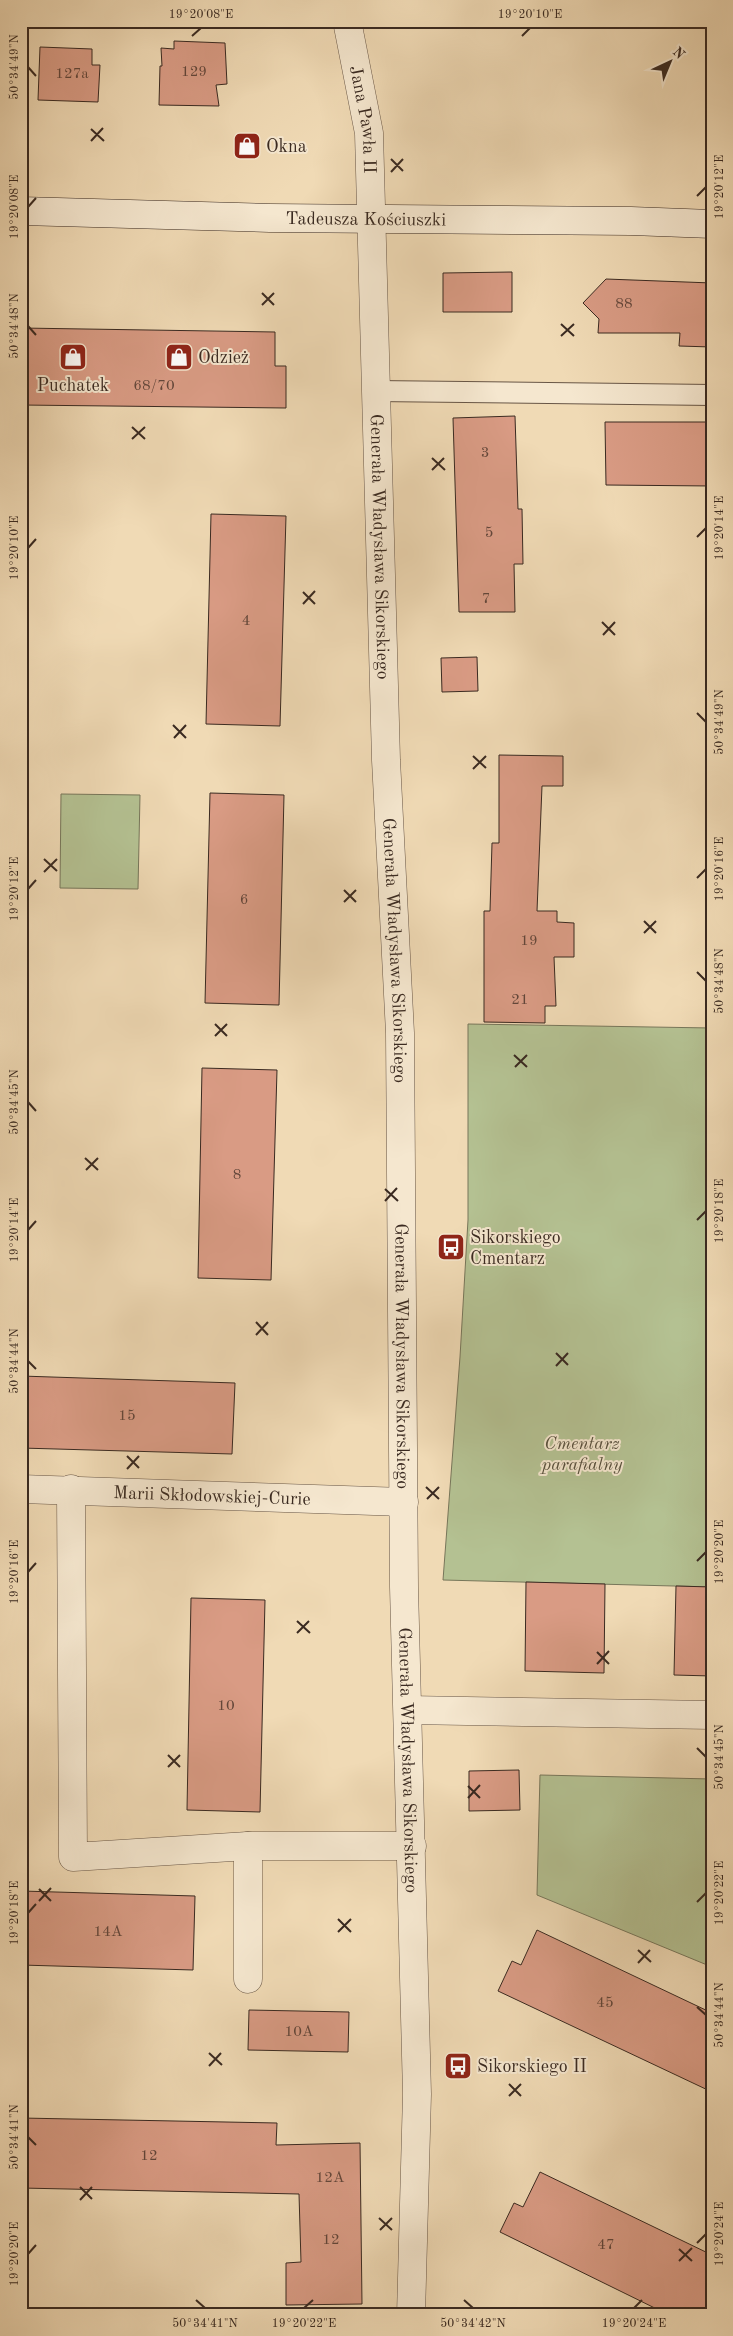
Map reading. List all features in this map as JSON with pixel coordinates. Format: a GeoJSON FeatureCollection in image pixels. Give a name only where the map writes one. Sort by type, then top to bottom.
{"type":"FeatureCollection","features":[{"type":"Feature","properties":{"kind":"street","name":"Jana Pawła II"},"geometry":{"type":"LineString","coordinates":[[347,21],[369,133],[370,218]]}},
{"type":"Feature","properties":{"kind":"street","name":"Tadeusza Kościuszki"},"geometry":{"type":"LineString","coordinates":[[21,211],[270,218],[712,224]]}},
{"type":"Feature","properties":{"kind":"street","name":"Generała Władysława Sikorskiego"},"geometry":{"type":"LineString","coordinates":[[370,218],[386,760],[400,1033],[404,1502],[417,2094],[411,2315]]}},
{"type":"Feature","properties":{"kind":"street","name":"Marii Skłodowskiej-Curie"},"geometry":{"type":"LineString","coordinates":[[21,1489],[404,1502]]}},
{"type":"Feature","properties":{"kind":"street"},"geometry":{"type":"LineString","coordinates":[[71,1490],[73,1857],[248,1846],[412,1846]]}},
{"type":"Feature","properties":{"kind":"street"},"geometry":{"type":"LineString","coordinates":[[408,1710],[712,1716]]}},
{"type":"Feature","properties":{"kind":"street"},"geometry":{"type":"LineString","coordinates":[[248,1846],[248,1979]]}},
{"type":"Feature","properties":{"kind":"lane"},"geometry":{"type":"LineString","coordinates":[[375,391],[712,395]]}},
{"type":"Feature","properties":{"kind":"green space"},"geometry":{"type":"Polygon","coordinates":[[[61,794],[140,795],[138,889],[60,888],[61,794]]]}},
{"type":"Feature","properties":{"kind":"green space","name":"Cmentarz parafialny"},"geometry":{"type":"Polygon","coordinates":[[[468,1024],[712,1028],[712,1587],[443,1580],[460,1357],[468,1220],[468,1024]]]}},
{"type":"Feature","properties":{"kind":"green space"},"geometry":{"type":"Polygon","coordinates":[[[540,1775],[712,1779],[712,1967],[537,1895],[540,1775]]]}},
{"type":"Feature","properties":{"kind":"building"},"geometry":{"type":"Polygon","coordinates":[[[174,41],[225,43],[227,84],[216,85],[219,106],[159,105],[160,66],[162,66],[161,48],[174,49],[174,41]]]}},
{"type":"Feature","properties":{"kind":"building"},"geometry":{"type":"Polygon","coordinates":[[[40,47],[92,49],[92,65],[100,65],[98,102],[38,100],[40,47]]]}},
{"type":"Feature","properties":{"kind":"building"},"geometry":{"type":"Polygon","coordinates":[[[512,272],[512,312],[443,312],[443,273],[512,272]]]}},
{"type":"Feature","properties":{"kind":"building"},"geometry":{"type":"Polygon","coordinates":[[[606,279],[712,283],[712,347],[679,346],[680,333],[598,333],[599,319],[583,303],[606,279]]]}},
{"type":"Feature","properties":{"kind":"building"},"geometry":{"type":"Polygon","coordinates":[[[21,328],[275,332],[275,366],[286,366],[286,408],[21,405],[21,328]]]}},
{"type":"Feature","properties":{"kind":"building"},"geometry":{"type":"Polygon","coordinates":[[[515,416],[518,509],[522,509],[523,564],[514,564],[515,612],[459,612],[453,418],[515,416]]]}},
{"type":"Feature","properties":{"kind":"building"},"geometry":{"type":"Polygon","coordinates":[[[605,422],[712,422],[712,486],[606,485],[605,422]]]}},
{"type":"Feature","properties":{"kind":"building"},"geometry":{"type":"Polygon","coordinates":[[[211,514],[286,516],[280,726],[206,724],[211,514]]]}},
{"type":"Feature","properties":{"kind":"building"},"geometry":{"type":"Polygon","coordinates":[[[477,657],[478,691],[442,692],[441,658],[477,657]]]}},
{"type":"Feature","properties":{"kind":"building"},"geometry":{"type":"Polygon","coordinates":[[[499,755],[563,756],[563,786],[542,786],[537,911],[557,911],[557,922],[574,923],[574,957],[554,957],[556,1006],[545,1006],[545,1023],[484,1022],[484,911],[490,911],[492,843],[499,843],[499,755]]]}},
{"type":"Feature","properties":{"kind":"building"},"geometry":{"type":"Polygon","coordinates":[[[210,793],[284,795],[279,1005],[205,1003],[210,793]]]}},
{"type":"Feature","properties":{"kind":"building"},"geometry":{"type":"Polygon","coordinates":[[[202,1068],[277,1070],[271,1280],[198,1278],[202,1068]]]}},
{"type":"Feature","properties":{"kind":"building"},"geometry":{"type":"Polygon","coordinates":[[[21,1376],[235,1383],[232,1454],[21,1448],[21,1376]]]}},
{"type":"Feature","properties":{"kind":"building"},"geometry":{"type":"Polygon","coordinates":[[[526,1582],[605,1584],[604,1673],[525,1671],[526,1582]]]}},
{"type":"Feature","properties":{"kind":"building"},"geometry":{"type":"Polygon","coordinates":[[[676,1586],[712,1587],[712,1676],[674,1675],[676,1586]]]}},
{"type":"Feature","properties":{"kind":"building"},"geometry":{"type":"Polygon","coordinates":[[[191,1598],[265,1600],[260,1812],[187,1810],[191,1598]]]}},
{"type":"Feature","properties":{"kind":"building"},"geometry":{"type":"Polygon","coordinates":[[[519,1770],[520,1810],[469,1811],[469,1771],[519,1770]]]}},
{"type":"Feature","properties":{"kind":"building"},"geometry":{"type":"Polygon","coordinates":[[[21,1891],[195,1896],[193,1970],[21,1965],[21,1891]]]}},
{"type":"Feature","properties":{"kind":"building"},"geometry":{"type":"Polygon","coordinates":[[[537,1930],[712,2013],[712,2092],[498,1991],[512,1961],[521,1965],[537,1930]]]}},
{"type":"Feature","properties":{"kind":"building"},"geometry":{"type":"Polygon","coordinates":[[[249,2010],[349,2012],[348,2052],[248,2050],[249,2010]]]}},
{"type":"Feature","properties":{"kind":"building"},"geometry":{"type":"Polygon","coordinates":[[[21,2118],[277,2123],[276,2145],[360,2143],[362,2304],[286,2305],[286,2263],[301,2262],[299,2194],[21,2188],[21,2118]]]}},
{"type":"Feature","properties":{"kind":"building"},"geometry":{"type":"Polygon","coordinates":[[[540,2172],[712,2255],[712,2315],[669,2315],[500,2232],[514,2203],[523,2207],[540,2172]]]}},
{"type":"Feature","properties":{"kind":"place","name":"Okna"},"geometry":{"type":"Point","coordinates":[247,146]}},
{"type":"Feature","properties":{"kind":"place","name":"Puchatek"},"geometry":{"type":"Point","coordinates":[73,357]}},
{"type":"Feature","properties":{"kind":"place","name":"Odzież"},"geometry":{"type":"Point","coordinates":[179,357]}},
{"type":"Feature","properties":{"kind":"place","name":"Sikorskiego Cmentarz"},"geometry":{"type":"Point","coordinates":[451,1247]}},
{"type":"Feature","properties":{"kind":"place","name":"Sikorskiego II"},"geometry":{"type":"Point","coordinates":[458,2066]}}]}
